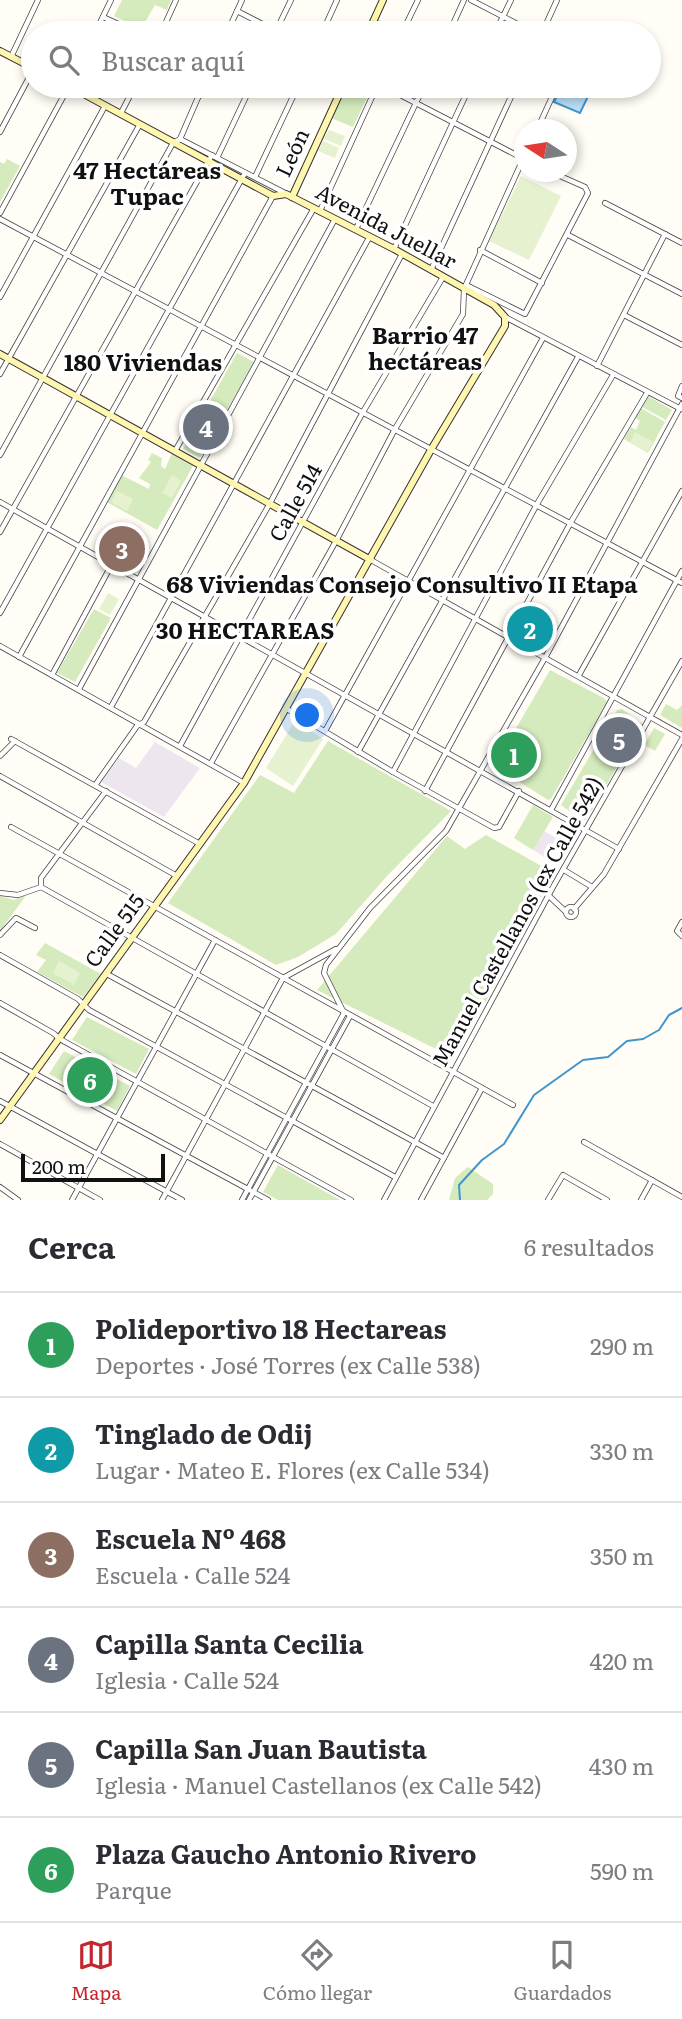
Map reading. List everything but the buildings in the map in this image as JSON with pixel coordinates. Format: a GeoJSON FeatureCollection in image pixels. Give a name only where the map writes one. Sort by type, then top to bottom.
{"type":"FeatureCollection","features":[{"type":"Feature","properties":{"kind":"street"},"geometry":{"type":"LineString","coordinates":[[28,21],[38,0]]}},
{"type":"Feature","properties":{"kind":"street"},"geometry":{"type":"LineString","coordinates":[[101,21],[111,0]]}},
{"type":"Feature","properties":{"kind":"street"},"geometry":{"type":"LineString","coordinates":[[166,21],[176,0]]}},
{"type":"Feature","properties":{"kind":"street"},"geometry":{"type":"LineString","coordinates":[[232,21],[242,0]]}},
{"type":"Feature","properties":{"kind":"street"},"geometry":{"type":"LineString","coordinates":[[282,21],[291,0]]}},
{"type":"Feature","properties":{"kind":"street"},"geometry":{"type":"LineString","coordinates":[[327,21],[337,0]]}},
{"type":"Feature","properties":{"kind":"street"},"geometry":{"type":"LineString","coordinates":[[373,21],[383,0]]}},
{"type":"Feature","properties":{"kind":"street"},"geometry":{"type":"LineString","coordinates":[[408,21],[418,0]]}},
{"type":"Feature","properties":{"kind":"street"},"geometry":{"type":"LineString","coordinates":[[454,21],[464,0]]}},
{"type":"Feature","properties":{"kind":"street"},"geometry":{"type":"LineString","coordinates":[[471,0],[511,21]]}},
{"type":"Feature","properties":{"kind":"street"},"geometry":{"type":"LineString","coordinates":[[501,21],[511,0]]}},
{"type":"Feature","properties":{"kind":"street"},"geometry":{"type":"LineString","coordinates":[[547,21],[557,0]]}},
{"type":"Feature","properties":{"kind":"street"},"geometry":{"type":"LineString","coordinates":[[237,11],[255,21]]}},
{"type":"Feature","properties":{"kind":"street"},"geometry":{"type":"LineString","coordinates":[[103,17],[112,21]]}},
{"type":"Feature","properties":{"kind":"street"},"geometry":{"type":"LineString","coordinates":[[11,57],[21,36]]}},
{"type":"Feature","properties":{"kind":"street"},"geometry":{"type":"LineString","coordinates":[[1,54],[21,62]]}},
{"type":"Feature","properties":{"kind":"street"},"geometry":{"type":"LineString","coordinates":[[0,132],[21,92]]}},
{"type":"Feature","properties":{"kind":"street"},"geometry":{"type":"LineString","coordinates":[[0,213],[62,98]]}},
{"type":"Feature","properties":{"kind":"street"},"geometry":{"type":"LineString","coordinates":[[19,657],[273,196],[212,158],[92,98]]}},
{"type":"Feature","properties":{"kind":"street"},"geometry":{"type":"LineString","coordinates":[[121,113],[129,98]]}},
{"type":"Feature","properties":{"kind":"street"},"geometry":{"type":"LineString","coordinates":[[0,455],[176,141],[197,98]]}},
{"type":"Feature","properties":{"kind":"street"},"geometry":{"type":"LineString","coordinates":[[0,532],[244,98]]}},
{"type":"Feature","properties":{"kind":"street"},"geometry":{"type":"LineString","coordinates":[[255,177],[292,98]]}},
{"type":"Feature","properties":{"kind":"street","name":"León"},"geometry":{"type":"LineString","coordinates":[[289,196],[337,98]]}},
{"type":"Feature","properties":{"kind":"street"},"geometry":{"type":"LineString","coordinates":[[175,452],[235,344],[317,209],[371,98]]}},
{"type":"Feature","properties":{"kind":"street"},"geometry":{"type":"LineString","coordinates":[[406,98],[514,153]]}},
{"type":"Feature","properties":{"kind":"street"},"geometry":{"type":"LineString","coordinates":[[356,229],[418,98]]}},
{"type":"Feature","properties":{"kind":"street"},"geometry":{"type":"LineString","coordinates":[[394,249],[464,98]]}},
{"type":"Feature","properties":{"kind":"street"},"geometry":{"type":"LineString","coordinates":[[431,270],[510,98]]}},
{"type":"Feature","properties":{"kind":"street"},"geometry":{"type":"LineString","coordinates":[[542,119],[552,98]]}},
{"type":"Feature","properties":{"kind":"street"},"geometry":{"type":"LineString","coordinates":[[0,297],[106,105]]}},
{"type":"Feature","properties":{"kind":"street"},"geometry":{"type":"LineString","coordinates":[[0,374],[140,124]]}},
{"type":"Feature","properties":{"kind":"street"},"geometry":{"type":"LineString","coordinates":[[243,176],[255,177],[289,196]]}},
{"type":"Feature","properties":{"kind":"street"},"geometry":{"type":"LineString","coordinates":[[0,613],[243,176]]}},
{"type":"Feature","properties":{"kind":"street"},"geometry":{"type":"LineString","coordinates":[[211,763],[337,541],[395,429],[463,314],[465,287],[514,179]]}},
{"type":"Feature","properties":{"kind":"street"},"geometry":{"type":"LineString","coordinates":[[465,287],[525,314],[588,193],[585,187],[574,182]]}},
{"type":"Feature","properties":{"kind":"street","name":"Avenida Juellar"},"geometry":{"type":"LineString","coordinates":[[273,196],[289,196],[370,236],[465,287],[494,305],[505,317],[647,393],[681,408]]}},
{"type":"Feature","properties":{"kind":"street"},"geometry":{"type":"LineString","coordinates":[[604,203],[682,243]]}},
{"type":"Feature","properties":{"kind":"street"},"geometry":{"type":"LineString","coordinates":[[0,219],[680,581]]}},
{"type":"Feature","properties":{"kind":"street"},"geometry":{"type":"LineString","coordinates":[[79,689],[335,219]]}},
{"type":"Feature","properties":{"kind":"street"},"geometry":{"type":"LineString","coordinates":[[597,366],[665,234]]}},
{"type":"Feature","properties":{"kind":"street"},"geometry":{"type":"LineString","coordinates":[[568,235],[682,294]]}},
{"type":"Feature","properties":{"kind":"street"},"geometry":{"type":"LineString","coordinates":[[111,707],[370,236]]}},
{"type":"Feature","properties":{"kind":"street"},"geometry":{"type":"LineString","coordinates":[[480,250],[542,283]]}},
{"type":"Feature","properties":{"kind":"street"},"geometry":{"type":"LineString","coordinates":[[96,785],[137,726],[142,724],[269,505],[402,254]]}},
{"type":"Feature","properties":{"kind":"street","name":"Calle 514"},"geometry":{"type":"LineString","coordinates":[[180,746],[363,412],[443,277]]}},
{"type":"Feature","properties":{"kind":"street"},"geometry":{"type":"LineString","coordinates":[[624,314],[682,345]]}},
{"type":"Feature","properties":{"kind":"street","name":"Calle 515"},"geometry":{"type":"LineString","coordinates":[[0,1120],[244,783],[372,560],[432,448],[505,326],[505,317]]}},
{"type":"Feature","properties":{"kind":"street"},"geometry":{"type":"LineString","coordinates":[[325,732],[410,581],[468,468],[543,338]]}},
{"type":"Feature","properties":{"kind":"street"},"geometry":{"type":"LineString","coordinates":[[0,354],[142,435],[546,656],[682,737],[620,849],[574,909],[572,917],[549,896]]}},
{"type":"Feature","properties":{"kind":"street"},"geometry":{"type":"LineString","coordinates":[[358,752],[578,357]]}},
{"type":"Feature","properties":{"kind":"street"},"geometry":{"type":"LineString","coordinates":[[393,772],[537,504],[614,375]]}},
{"type":"Feature","properties":{"kind":"street"},"geometry":{"type":"LineString","coordinates":[[680,397],[682,386]]}},
{"type":"Feature","properties":{"kind":"street"},"geometry":{"type":"LineString","coordinates":[[425,790],[571,522],[647,393]]}},
{"type":"Feature","properties":{"kind":"street"},"geometry":{"type":"LineString","coordinates":[[347,1014],[323,970],[370,908],[446,831],[546,656],[681,408]]}},
{"type":"Feature","properties":{"kind":"street"},"geometry":{"type":"LineString","coordinates":[[579,675],[682,491]]}},
{"type":"Feature","properties":{"kind":"street"},"geometry":{"type":"LineString","coordinates":[[0,502],[483,769],[620,849]]}},
{"type":"Feature","properties":{"kind":"street"},"geometry":{"type":"LineString","coordinates":[[52,675],[112,564]]}},
{"type":"Feature","properties":{"kind":"street"},"geometry":{"type":"LineString","coordinates":[[551,810],[680,581],[682,571]]}},
{"type":"Feature","properties":{"kind":"street"},"geometry":{"type":"LineString","coordinates":[[0,646],[244,783]]}},
{"type":"Feature","properties":{"kind":"street","name":"Manuel Castellanos (ex Calle 542)"},"geometry":{"type":"LineString","coordinates":[[384,1200],[452,1071],[682,661]]}},
{"type":"Feature","properties":{"kind":"street"},"geometry":{"type":"LineString","coordinates":[[287,709],[488,826],[499,827],[519,791]]}},
{"type":"Feature","properties":{"kind":"street"},"geometry":{"type":"LineString","coordinates":[[0,756],[13,740],[201,844]]}},
{"type":"Feature","properties":{"kind":"street"},"geometry":{"type":"LineString","coordinates":[[0,776],[177,876]]}},
{"type":"Feature","properties":{"kind":"street"},"geometry":{"type":"LineString","coordinates":[[0,893],[18,895],[40,885],[106,790]]}},
{"type":"Feature","properties":{"kind":"street"},"geometry":{"type":"LineString","coordinates":[[11,827],[513,1105]]}},
{"type":"Feature","properties":{"kind":"street"},"geometry":{"type":"LineString","coordinates":[[564,870],[591,889]]}},
{"type":"Feature","properties":{"kind":"street"},"geometry":{"type":"LineString","coordinates":[[40,885],[433,1106]]}},
{"type":"Feature","properties":{"kind":"street"},"geometry":{"type":"LineString","coordinates":[[0,935],[16,918],[35,928]]}},
{"type":"Feature","properties":{"kind":"street"},"geometry":{"type":"LineString","coordinates":[[682,922],[677,931],[682,936]]}},
{"type":"Feature","properties":{"kind":"street"},"geometry":{"type":"LineString","coordinates":[[72,1200],[215,940]]}},
{"type":"Feature","properties":{"kind":"street"},"geometry":{"type":"LineString","coordinates":[[162,1200],[283,978],[340,947]]}},
{"type":"Feature","properties":{"kind":"street"},"geometry":{"type":"LineString","coordinates":[[0,955],[156,1046],[396,1177]]}},
{"type":"Feature","properties":{"kind":"street"},"geometry":{"type":"LineString","coordinates":[[107,974],[444,1158]]}},
{"type":"Feature","properties":{"kind":"street"},"geometry":{"type":"LineString","coordinates":[[0,1003],[54,1033],[60,1040],[351,1200]]}},
{"type":"Feature","properties":{"kind":"street"},"geometry":{"type":"LineString","coordinates":[[249,1200],[251,1191],[347,1014]]}},
{"type":"Feature","properties":{"kind":"street"},"geometry":{"type":"LineString","coordinates":[[0,1055],[268,1200]]}},
{"type":"Feature","properties":{"kind":"street"},"geometry":{"type":"LineString","coordinates":[[421,1200],[482,1088]]}},
{"type":"Feature","properties":{"kind":"street"},"geometry":{"type":"LineString","coordinates":[[0,1101],[182,1200]]}},
{"type":"Feature","properties":{"kind":"street"},"geometry":{"type":"LineString","coordinates":[[584,1142],[682,1196]]}},
{"type":"Feature","properties":{"kind":"street"},"geometry":{"type":"LineString","coordinates":[[0,1144],[100,1200]]}},
{"type":"Feature","properties":{"kind":"street"},"geometry":{"type":"LineString","coordinates":[[548,1200],[563,1175],[596,1197],[607,1200]]}},
{"type":"Feature","properties":{"kind":"street"},"geometry":{"type":"LineString","coordinates":[[641,1200],[653,1180]]}},
{"type":"Feature","properties":{"kind":"street"},"geometry":{"type":"LineString","coordinates":[[0,1187],[18,1200]]}},
{"type":"Feature","properties":{"kind":"street"},"geometry":{"type":"LineString","coordinates":[[242,1200],[251,1191]]}},
{"type":"Feature","properties":{"kind":"shaded area"},"geometry":{"type":"Polygon","coordinates":[[[155,742],[200,768],[164,817],[101,782],[119,758],[136,768],[155,742]]]}},
{"type":"Feature","properties":{"kind":"shaded area"},"geometry":{"type":"Polygon","coordinates":[[[544,831],[558,839],[548,859],[533,850],[544,831]]]}},
{"type":"Feature","properties":{"kind":"green space"},"geometry":{"type":"Polygon","coordinates":[[[122,0],[171,0],[167,10],[155,5],[146,21],[125,21],[114,16],[122,0]]]}},
{"type":"Feature","properties":{"kind":"green space"},"geometry":{"type":"Polygon","coordinates":[[[340,98],[367,98],[353,127],[331,118],[340,98]]]}},
{"type":"Feature","properties":{"kind":"green space"},"geometry":{"type":"Polygon","coordinates":[[[329,130],[345,136],[341,146],[324,139],[329,130]]]}},
{"type":"Feature","properties":{"kind":"green space"},"geometry":{"type":"Polygon","coordinates":[[[323,141],[339,148],[335,158],[318,151],[323,141]]]}},
{"type":"Feature","properties":{"kind":"green space"},"geometry":{"type":"Polygon","coordinates":[[[7,159],[20,166],[0,202],[0,162],[4,164],[7,159]]]}},
{"type":"Feature","properties":{"kind":"green space"},"geometry":{"type":"Polygon","coordinates":[[[518,182],[533,182],[561,196],[529,260],[489,241],[518,182]]]}},
{"type":"Feature","properties":{"kind":"green space"},"geometry":{"type":"Polygon","coordinates":[[[237,353],[254,362],[200,458],[183,449],[237,353]]]}},
{"type":"Feature","properties":{"kind":"green space"},"geometry":{"type":"Polygon","coordinates":[[[648,396],[672,410],[666,420],[642,407],[648,396]]]}},
{"type":"Feature","properties":{"kind":"green space"},"geometry":{"type":"Polygon","coordinates":[[[641,408],[665,422],[648,453],[624,439],[631,427],[636,430],[640,421],[635,418],[641,408]]]}},
{"type":"Feature","properties":{"kind":"green space"},"geometry":{"type":"Polygon","coordinates":[[[635,432],[653,442],[647,452],[630,442],[635,432]]]}},
{"type":"Feature","properties":{"kind":"green space"},"geometry":{"type":"Polygon","coordinates":[[[152,453],[162,458],[161,466],[165,469],[172,453],[193,466],[157,530],[107,502],[121,475],[149,489],[150,484],[139,478],[151,462],[148,460],[152,453]]]}},
{"type":"Feature","properties":{"kind":"green space"},"geometry":{"type":"Polygon","coordinates":[[[172,475],[181,481],[172,498],[162,493],[172,475]]]}},
{"type":"Feature","properties":{"kind":"green space"},"geometry":{"type":"Polygon","coordinates":[[[117,491],[133,499],[127,511],[111,502],[117,491]]]}},
{"type":"Feature","properties":{"kind":"green space"},"geometry":{"type":"Polygon","coordinates":[[[108,593],[119,599],[110,615],[99,609],[108,593]]]}},
{"type":"Feature","properties":{"kind":"green space"},"geometry":{"type":"Polygon","coordinates":[[[94,609],[111,618],[75,682],[57,673],[94,609]]]}},
{"type":"Feature","properties":{"kind":"green space"},"geometry":{"type":"Polygon","coordinates":[[[550,670],[607,702],[548,800],[494,766],[550,670]]]}},
{"type":"Feature","properties":{"kind":"green space"},"geometry":{"type":"Polygon","coordinates":[[[666,704],[677,710],[682,705],[682,728],[660,715],[666,704]]]}},
{"type":"Feature","properties":{"kind":"green space"},"geometry":{"type":"Polygon","coordinates":[[[622,709],[642,724],[586,820],[582,820],[561,805],[617,710],[622,709]]]}},
{"type":"Feature","properties":{"kind":"green space"},"geometry":{"type":"Polygon","coordinates":[[[295,721],[323,739],[293,786],[266,768],[295,721]]]}},
{"type":"Feature","properties":{"kind":"green space"},"geometry":{"type":"Polygon","coordinates":[[[654,728],[665,734],[655,751],[644,745],[654,728]]]}},
{"type":"Feature","properties":{"kind":"green space"},"geometry":{"type":"Polygon","coordinates":[[[328,741],[451,811],[387,876],[336,934],[298,957],[276,965],[168,903],[260,775],[294,793],[328,741]]]}},
{"type":"Feature","properties":{"kind":"green space"},"geometry":{"type":"Polygon","coordinates":[[[513,742],[525,749],[515,767],[503,761],[513,742]]]}},
{"type":"Feature","properties":{"kind":"green space"},"geometry":{"type":"Polygon","coordinates":[[[533,805],[553,817],[533,850],[514,838],[533,805]]]}},
{"type":"Feature","properties":{"kind":"green space"},"geometry":{"type":"Polygon","coordinates":[[[486,835],[554,873],[471,1029],[438,1050],[317,990],[447,836],[465,849],[486,835]]]}},
{"type":"Feature","properties":{"kind":"green space"},"geometry":{"type":"Polygon","coordinates":[[[24,895],[0,931],[0,896],[14,900],[24,895]]]}},
{"type":"Feature","properties":{"kind":"green space"},"geometry":{"type":"Polygon","coordinates":[[[45,943],[101,974],[83,997],[37,972],[46,960],[36,955],[45,943]]]}},
{"type":"Feature","properties":{"kind":"green space"},"geometry":{"type":"Polygon","coordinates":[[[59,961],[80,973],[74,985],[53,973],[59,961]]]}},
{"type":"Feature","properties":{"kind":"green space"},"geometry":{"type":"Polygon","coordinates":[[[87,1017],[149,1049],[136,1074],[72,1040],[87,1017]]]}},
{"type":"Feature","properties":{"kind":"green space"},"geometry":{"type":"Polygon","coordinates":[[[64,1051],[130,1086],[117,1111],[49,1074],[64,1051]]]}},
{"type":"Feature","properties":{"kind":"green space"},"geometry":{"type":"Polygon","coordinates":[[[278,1165],[340,1200],[278,1200],[263,1192],[278,1165]]]}},
{"type":"Feature","properties":{"kind":"green space"},"geometry":{"type":"Polygon","coordinates":[[[468,1167],[493,1184],[493,1194],[487,1200],[449,1200],[455,1178],[468,1167]]]}},
{"type":"Feature","properties":{"kind":"water"},"geometry":{"type":"Polygon","coordinates":[[[556,98],[587,98],[580,113],[554,102],[556,98]]]}},
{"type":"Feature","properties":{"kind":"waterway"},"geometry":{"type":"LineString","coordinates":[[460,1200],[459,1185],[482,1160],[504,1144],[534,1095],[583,1060],[608,1057],[627,1041],[643,1039],[659,1030],[669,1015],[682,1008]]}},
{"type":"Feature","properties":{"kind":"place","name":"Capilla Santa Cecilia"},"geometry":{"type":"Point","coordinates":[206,427]}},
{"type":"Feature","properties":{"kind":"place","name":"Escuela Nº 468"},"geometry":{"type":"Point","coordinates":[122,549]}},
{"type":"Feature","properties":{"kind":"place","name":"Tinglado de Odij"},"geometry":{"type":"Point","coordinates":[530,629]}},
{"type":"Feature","properties":{"kind":"place","name":"Capilla San Juan Bautista"},"geometry":{"type":"Point","coordinates":[619,740]}},
{"type":"Feature","properties":{"kind":"place","name":"Polideportivo 18 Hectareas"},"geometry":{"type":"Point","coordinates":[514,755]}},
{"type":"Feature","properties":{"kind":"place","name":"Plaza Gaucho Antonio Rivero"},"geometry":{"type":"Point","coordinates":[90,1080]}},
{"type":"Feature","properties":{"kind":"district","name":"47 Hectáreas Tupac"},"geometry":{"type":"Point","coordinates":[147,184]}},
{"type":"Feature","properties":{"kind":"district","name":"Barrio 47 hectáreas"},"geometry":{"type":"Point","coordinates":[425,349]}},
{"type":"Feature","properties":{"kind":"district","name":"180 Viviendas"},"geometry":{"type":"Point","coordinates":[143,363]}},
{"type":"Feature","properties":{"kind":"district","name":"68 Viviendas Consejo Consultivo II Etapa"},"geometry":{"type":"Point","coordinates":[402,585]}},
{"type":"Feature","properties":{"kind":"district","name":"30 HECTAREAS"},"geometry":{"type":"Point","coordinates":[245,631]}}]}
